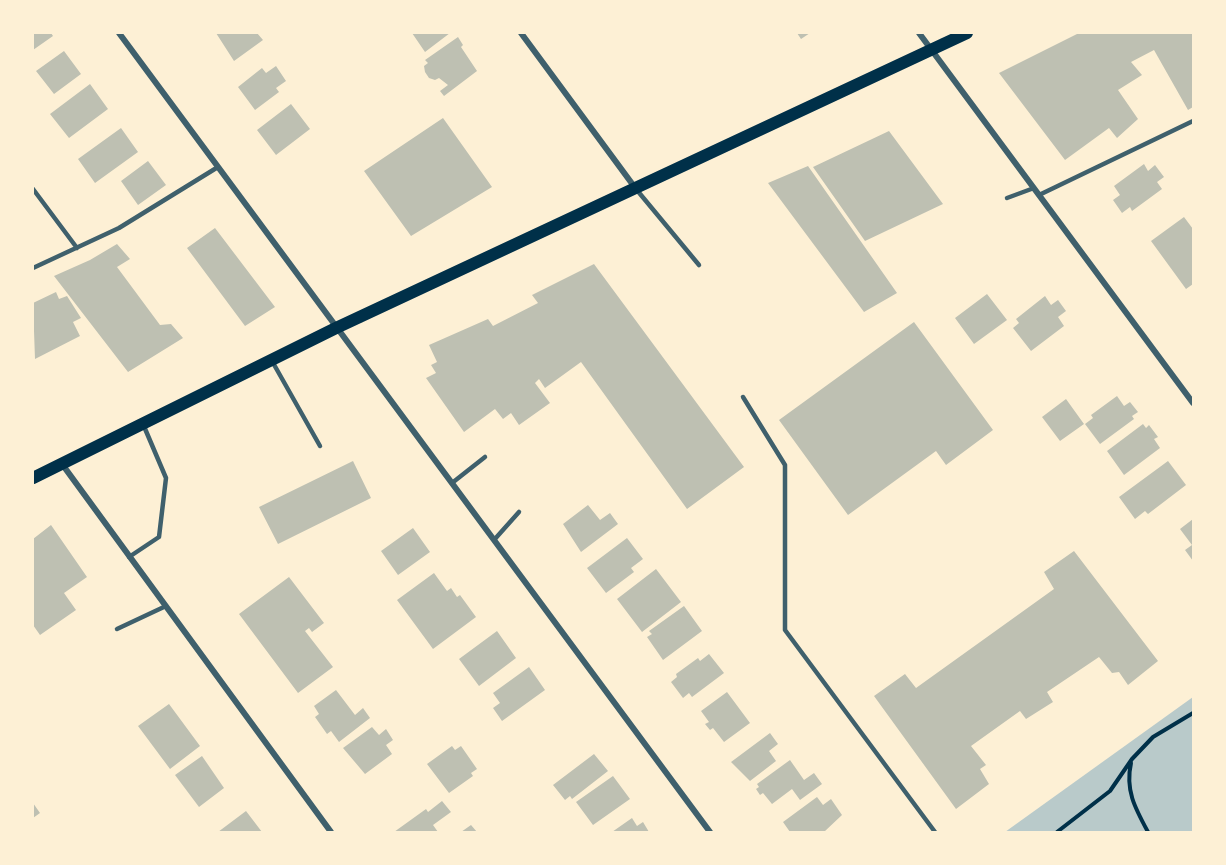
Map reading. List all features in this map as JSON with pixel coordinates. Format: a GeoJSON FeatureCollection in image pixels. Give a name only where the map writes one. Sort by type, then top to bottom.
{"type":"FeatureCollection","features":[{"type":"Feature","properties":{"kind":"main road"},"geometry":{"type":"LineString","coordinates":[[33,478],[336,328],[967,33]]}},
{"type":"Feature","properties":{"kind":"street"},"geometry":{"type":"LineString","coordinates":[[119,33],[710,832]]}},
{"type":"Feature","properties":{"kind":"street"},"geometry":{"type":"LineString","coordinates":[[521,33],[636,189]]}},
{"type":"Feature","properties":{"kind":"street"},"geometry":{"type":"LineString","coordinates":[[919,33],[1193,403]]}},
{"type":"Feature","properties":{"kind":"street"},"geometry":{"type":"LineString","coordinates":[[62,464],[331,832]]}},
{"type":"Feature","properties":{"kind":"lane"},"geometry":{"type":"LineString","coordinates":[[1039,195],[1193,121]]}},
{"type":"Feature","properties":{"kind":"lane"},"geometry":{"type":"LineString","coordinates":[[33,268],[119,228],[218,167]]}},
{"type":"Feature","properties":{"kind":"lane"},"geometry":{"type":"LineString","coordinates":[[1007,198],[1034,188]]}},
{"type":"Feature","properties":{"kind":"lane"},"geometry":{"type":"LineString","coordinates":[[33,189],[77,248]]}},
{"type":"Feature","properties":{"kind":"lane"},"geometry":{"type":"LineString","coordinates":[[636,189],[699,265]]}},
{"type":"Feature","properties":{"kind":"lane"},"geometry":{"type":"LineString","coordinates":[[272,361],[320,446]]}},
{"type":"Feature","properties":{"kind":"lane"},"geometry":{"type":"LineString","coordinates":[[743,397],[785,465],[784,630],[935,832]]}},
{"type":"Feature","properties":{"kind":"lane"},"geometry":{"type":"LineString","coordinates":[[129,556],[159,537],[166,478],[143,424]]}},
{"type":"Feature","properties":{"kind":"lane"},"geometry":{"type":"LineString","coordinates":[[452,483],[485,456]]}},
{"type":"Feature","properties":{"kind":"lane"},"geometry":{"type":"LineString","coordinates":[[494,540],[519,512]]}},
{"type":"Feature","properties":{"kind":"lane"},"geometry":{"type":"LineString","coordinates":[[117,629],[166,606]]}},
{"type":"Feature","properties":{"kind":"path"},"geometry":{"type":"LineString","coordinates":[[1057,832],[1110,791],[1132,759],[1153,737],[1193,713]]}},
{"type":"Feature","properties":{"kind":"path"},"geometry":{"type":"LineString","coordinates":[[1132,759],[1128,779],[1130,797],[1148,832]]}},
{"type":"Feature","properties":{"kind":"shaded area"},"geometry":{"type":"Polygon","coordinates":[[[1193,697],[1193,832],[1005,832],[1193,697]]]}},
{"type":"Feature","properties":{"kind":"building"},"geometry":{"type":"Polygon","coordinates":[[[33,33],[51,33],[53,36],[33,50],[33,33]]]}},
{"type":"Feature","properties":{"kind":"building"},"geometry":{"type":"Polygon","coordinates":[[[216,33],[257,33],[263,40],[234,61],[216,33]]]}},
{"type":"Feature","properties":{"kind":"building"},"geometry":{"type":"Polygon","coordinates":[[[412,33],[450,33],[425,52],[412,33]]]}},
{"type":"Feature","properties":{"kind":"building"},"geometry":{"type":"Polygon","coordinates":[[[797,33],[810,33],[801,39],[797,33]]]}},
{"type":"Feature","properties":{"kind":"building"},"geometry":{"type":"Polygon","coordinates":[[[1079,33],[1193,33],[1193,107],[1188,110],[1154,50],[1131,62],[1142,75],[1118,90],[1138,119],[1117,138],[1109,128],[1065,160],[999,73],[1079,33]]]}},
{"type":"Feature","properties":{"kind":"building"},"geometry":{"type":"Polygon","coordinates":[[[458,37],[463,45],[461,47],[477,71],[444,96],[440,91],[448,85],[439,78],[435,80],[429,78],[425,72],[424,66],[428,63],[425,60],[458,37]]]}},
{"type":"Feature","properties":{"kind":"building"},"geometry":{"type":"Polygon","coordinates":[[[64,51],[81,74],[54,94],[36,71],[64,51]]]}},
{"type":"Feature","properties":{"kind":"building"},"geometry":{"type":"Polygon","coordinates":[[[276,66],[286,81],[276,88],[279,92],[255,110],[238,87],[262,68],[266,73],[276,66]]]}},
{"type":"Feature","properties":{"kind":"building"},"geometry":{"type":"Polygon","coordinates":[[[90,84],[108,109],[69,138],[50,114],[90,84]]]}},
{"type":"Feature","properties":{"kind":"building"},"geometry":{"type":"Polygon","coordinates":[[[291,104],[310,129],[276,155],[257,130],[291,104]]]}},
{"type":"Feature","properties":{"kind":"building"},"geometry":{"type":"Polygon","coordinates":[[[443,118],[492,187],[411,236],[364,171],[443,118]]]}},
{"type":"Feature","properties":{"kind":"building"},"geometry":{"type":"Polygon","coordinates":[[[121,128],[138,152],[95,183],[78,159],[121,128]]]}},
{"type":"Feature","properties":{"kind":"building"},"geometry":{"type":"Polygon","coordinates":[[[889,131],[943,204],[865,241],[813,167],[889,131]]]}},
{"type":"Feature","properties":{"kind":"building"},"geometry":{"type":"Polygon","coordinates":[[[148,161],[166,185],[138,205],[121,181],[148,161]]]}},
{"type":"Feature","properties":{"kind":"building"},"geometry":{"type":"Polygon","coordinates":[[[1144,164],[1148,171],[1155,165],[1164,177],[1157,182],[1162,189],[1132,211],[1130,207],[1122,213],[1113,200],[1120,195],[1114,186],[1144,164]]]}},
{"type":"Feature","properties":{"kind":"building"},"geometry":{"type":"Polygon","coordinates":[[[808,166],[897,293],[864,312],[768,183],[808,166]]]}},
{"type":"Feature","properties":{"kind":"building"},"geometry":{"type":"Polygon","coordinates":[[[1184,217],[1193,229],[1193,284],[1186,289],[1151,241],[1184,217]]]}},
{"type":"Feature","properties":{"kind":"building"},"geometry":{"type":"Polygon","coordinates":[[[215,228],[275,307],[245,326],[187,248],[215,228]]]}},
{"type":"Feature","properties":{"kind":"building"},"geometry":{"type":"Polygon","coordinates":[[[117,244],[130,259],[117,267],[160,325],[171,324],[183,338],[128,372],[54,276],[90,260],[117,244]]]}},
{"type":"Feature","properties":{"kind":"building"},"geometry":{"type":"Polygon","coordinates":[[[594,264],[744,467],[687,509],[581,362],[545,388],[539,379],[535,383],[550,403],[519,425],[511,413],[503,419],[495,409],[464,432],[426,378],[436,373],[431,365],[437,362],[429,345],[488,319],[493,326],[538,303],[532,295],[594,264]]]}},
{"type":"Feature","properties":{"kind":"building"},"geometry":{"type":"Polygon","coordinates":[[[56,292],[59,299],[67,296],[81,318],[73,322],[80,336],[35,359],[33,303],[56,292]]]}},
{"type":"Feature","properties":{"kind":"building"},"geometry":{"type":"Polygon","coordinates":[[[987,294],[1007,320],[974,344],[955,318],[987,294]]]}},
{"type":"Feature","properties":{"kind":"building"},"geometry":{"type":"Polygon","coordinates":[[[1045,296],[1051,305],[1058,300],[1066,311],[1058,317],[1064,326],[1031,351],[1013,328],[1019,323],[1016,319],[1045,296]]]}},
{"type":"Feature","properties":{"kind":"building"},"geometry":{"type":"Polygon","coordinates":[[[914,322],[993,430],[946,465],[936,451],[848,515],[779,420],[914,322]]]}},
{"type":"Feature","properties":{"kind":"building"},"geometry":{"type":"Polygon","coordinates":[[[1117,396],[1124,406],[1130,402],[1138,412],[1132,416],[1134,419],[1100,444],[1085,424],[1093,418],[1091,415],[1117,396]]]}},
{"type":"Feature","properties":{"kind":"building"},"geometry":{"type":"Polygon","coordinates":[[[1066,399],[1084,424],[1060,441],[1042,417],[1066,399]]]}},
{"type":"Feature","properties":{"kind":"building"},"geometry":{"type":"Polygon","coordinates":[[[1143,424],[1146,428],[1149,425],[1158,437],[1154,439],[1160,448],[1124,475],[1107,451],[1143,424]]]}},
{"type":"Feature","properties":{"kind":"building"},"geometry":{"type":"Polygon","coordinates":[[[353,461],[371,498],[278,544],[259,507],[353,461]]]}},
{"type":"Feature","properties":{"kind":"building"},"geometry":{"type":"Polygon","coordinates":[[[1168,461],[1186,485],[1148,514],[1145,511],[1135,519],[1119,497],[1168,461]]]}},
{"type":"Feature","properties":{"kind":"building"},"geometry":{"type":"Polygon","coordinates":[[[588,505],[600,520],[610,513],[618,524],[581,552],[563,524],[588,505]]]}},
{"type":"Feature","properties":{"kind":"building"},"geometry":{"type":"Polygon","coordinates":[[[1193,519],[1193,561],[1185,550],[1192,545],[1180,529],[1193,519]]]}},
{"type":"Feature","properties":{"kind":"building"},"geometry":{"type":"Polygon","coordinates":[[[51,525],[87,577],[64,593],[76,610],[40,635],[33,625],[33,539],[51,525]]]}},
{"type":"Feature","properties":{"kind":"building"},"geometry":{"type":"Polygon","coordinates":[[[413,528],[430,552],[398,575],[381,551],[413,528]]]}},
{"type":"Feature","properties":{"kind":"building"},"geometry":{"type":"Polygon","coordinates":[[[627,538],[643,559],[631,568],[634,572],[606,593],[587,568],[627,538]]]}},
{"type":"Feature","properties":{"kind":"building"},"geometry":{"type":"Polygon","coordinates":[[[1074,551],[1158,661],[1128,685],[1119,672],[1112,673],[1099,657],[1047,692],[1053,702],[1026,719],[1020,711],[971,746],[986,765],[980,769],[989,784],[956,809],[874,696],[905,674],[916,688],[1054,589],[1044,572],[1074,551]]]}},
{"type":"Feature","properties":{"kind":"building"},"geometry":{"type":"Polygon","coordinates":[[[656,569],[681,602],[642,632],[617,599],[656,569]]]}},
{"type":"Feature","properties":{"kind":"building"},"geometry":{"type":"Polygon","coordinates":[[[434,573],[447,591],[451,588],[457,597],[460,595],[476,617],[433,649],[397,600],[434,573]]]}},
{"type":"Feature","properties":{"kind":"building"},"geometry":{"type":"Polygon","coordinates":[[[289,577],[324,623],[312,632],[309,628],[305,631],[333,667],[298,693],[239,614],[289,577]]]}},
{"type":"Feature","properties":{"kind":"building"},"geometry":{"type":"Polygon","coordinates":[[[684,606],[702,631],[663,660],[647,637],[652,634],[649,631],[684,606]]]}},
{"type":"Feature","properties":{"kind":"building"},"geometry":{"type":"Polygon","coordinates":[[[497,631],[516,658],[479,686],[459,659],[497,631]]]}},
{"type":"Feature","properties":{"kind":"building"},"geometry":{"type":"Polygon","coordinates":[[[709,654],[724,673],[692,697],[689,693],[683,698],[671,682],[677,677],[676,674],[698,658],[700,661],[709,654]]]}},
{"type":"Feature","properties":{"kind":"building"},"geometry":{"type":"Polygon","coordinates":[[[529,667],[545,690],[502,721],[493,708],[500,703],[493,693],[529,667]]]}},
{"type":"Feature","properties":{"kind":"building"},"geometry":{"type":"Polygon","coordinates":[[[336,690],[355,715],[363,708],[370,718],[339,742],[331,731],[327,734],[315,717],[319,714],[314,706],[336,690]]]}},
{"type":"Feature","properties":{"kind":"building"},"geometry":{"type":"Polygon","coordinates":[[[727,692],[750,723],[724,742],[713,728],[710,730],[705,724],[709,722],[701,711],[727,692]]]}},
{"type":"Feature","properties":{"kind":"building"},"geometry":{"type":"Polygon","coordinates":[[[169,704],[200,746],[170,769],[138,726],[169,704]]]}},
{"type":"Feature","properties":{"kind":"building"},"geometry":{"type":"Polygon","coordinates":[[[372,727],[379,735],[386,729],[393,740],[386,745],[392,754],[365,774],[343,748],[372,727]]]}},
{"type":"Feature","properties":{"kind":"building"},"geometry":{"type":"Polygon","coordinates":[[[770,733],[778,744],[769,751],[776,761],[750,781],[731,762],[770,733]]]}},
{"type":"Feature","properties":{"kind":"building"},"geometry":{"type":"Polygon","coordinates":[[[452,746],[455,750],[461,746],[477,769],[471,773],[473,776],[449,793],[427,764],[452,746]]]}},
{"type":"Feature","properties":{"kind":"building"},"geometry":{"type":"Polygon","coordinates":[[[594,754],[608,771],[572,799],[570,796],[565,800],[553,785],[594,754]]]}},
{"type":"Feature","properties":{"kind":"building"},"geometry":{"type":"Polygon","coordinates":[[[202,756],[224,788],[199,807],[175,775],[202,756]]]}},
{"type":"Feature","properties":{"kind":"building"},"geometry":{"type":"Polygon","coordinates":[[[790,760],[804,780],[814,773],[822,784],[800,800],[792,789],[772,804],[763,793],[760,795],[756,789],[759,787],[757,784],[790,760]]]}},
{"type":"Feature","properties":{"kind":"building"},"geometry":{"type":"Polygon","coordinates":[[[613,776],[630,799],[593,825],[576,802],[613,776]]]}},
{"type":"Feature","properties":{"kind":"building"},"geometry":{"type":"Polygon","coordinates":[[[817,797],[823,805],[831,799],[842,815],[824,832],[790,832],[783,822],[817,797]]]}},
{"type":"Feature","properties":{"kind":"building"},"geometry":{"type":"Polygon","coordinates":[[[442,801],[451,812],[433,825],[438,832],[394,832],[426,809],[428,812],[442,801]]]}},
{"type":"Feature","properties":{"kind":"building"},"geometry":{"type":"Polygon","coordinates":[[[33,803],[40,813],[33,818],[33,803]]]}},
{"type":"Feature","properties":{"kind":"building"},"geometry":{"type":"Polygon","coordinates":[[[246,811],[262,832],[218,832],[246,811]]]}},
{"type":"Feature","properties":{"kind":"building"},"geometry":{"type":"Polygon","coordinates":[[[632,818],[637,826],[643,822],[649,832],[612,832],[632,818]]]}},
{"type":"Feature","properties":{"kind":"building"},"geometry":{"type":"Polygon","coordinates":[[[471,825],[477,832],[461,832],[471,825]]]}}]}
